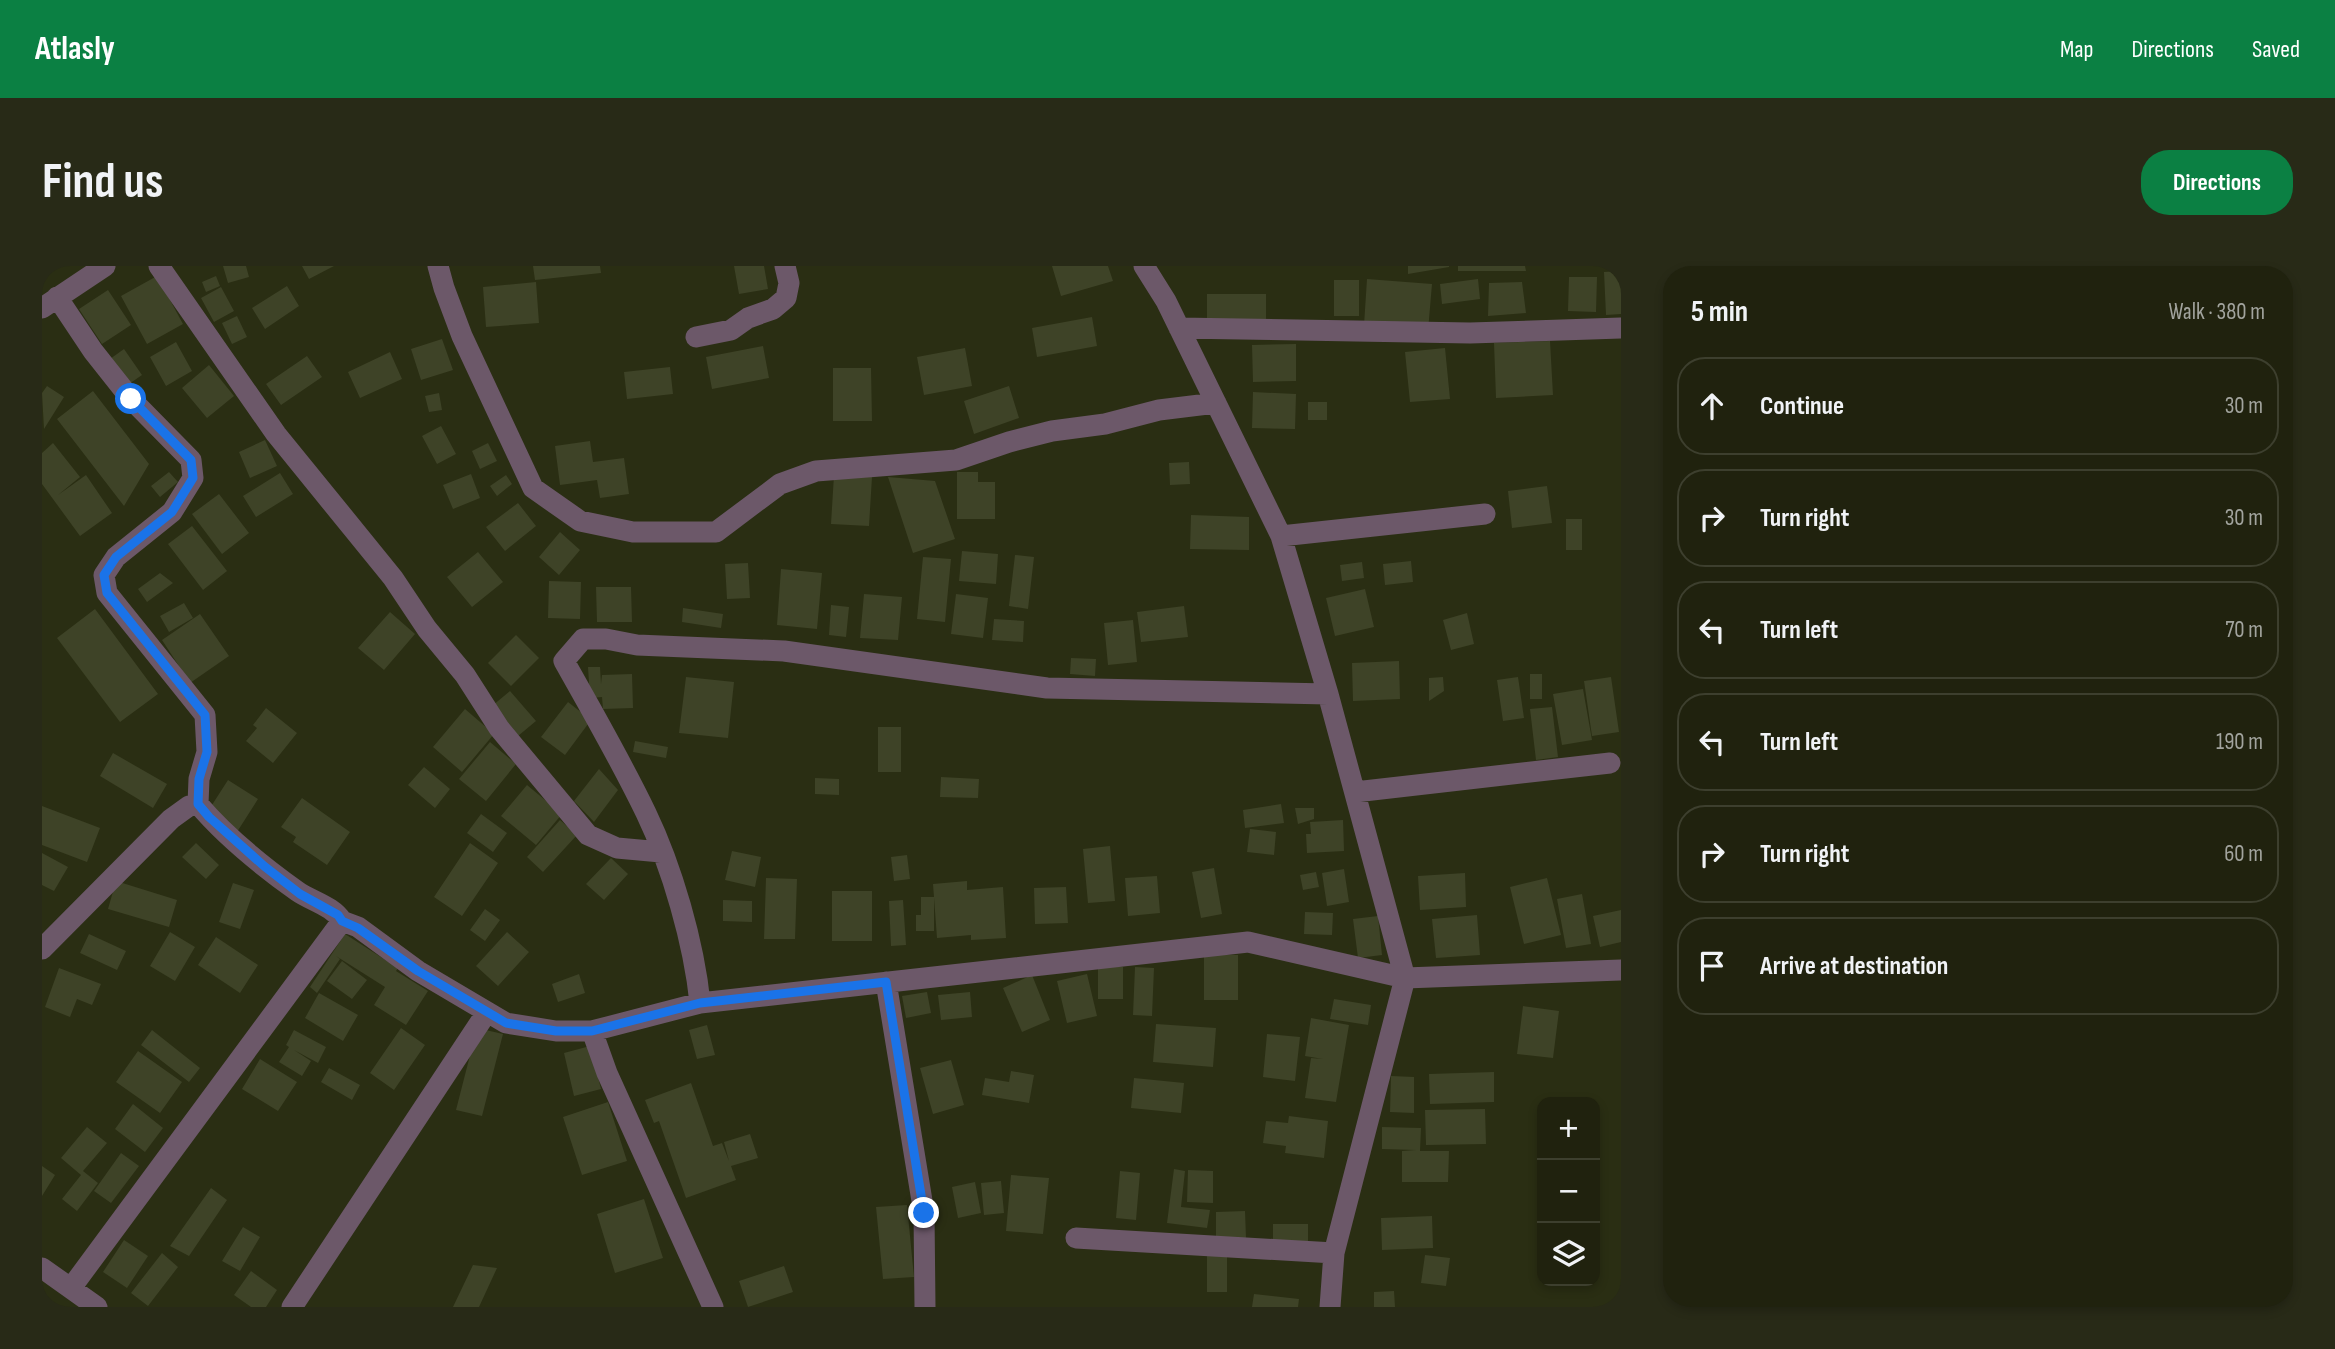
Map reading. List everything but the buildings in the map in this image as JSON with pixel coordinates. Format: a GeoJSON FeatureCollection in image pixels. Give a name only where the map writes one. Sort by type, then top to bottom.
{"type":"FeatureCollection","features":[{"type":"Feature","properties":{"kind":"street"},"geometry":{"type":"LineString","coordinates":[[159,266],[276,434],[393,578],[427,629],[465,675],[499,728],[588,835],[617,848],[661,852]]}},
{"type":"Feature","properties":{"kind":"street"},"geometry":{"type":"LineString","coordinates":[[438,266],[462,336],[533,488],[580,521],[634,532],[716,532],[780,484],[816,471],[956,460],[1052,431],[1105,424],[1159,410],[1216,403]]}},
{"type":"Feature","properties":{"kind":"street"},"geometry":{"type":"LineString","coordinates":[[696,337],[731,330],[748,318],[773,309],[786,298],[789,283],[785,266]]}},
{"type":"Feature","properties":{"kind":"street"},"geometry":{"type":"LineString","coordinates":[[1144,266],[1166,302],[1281,536],[1328,694],[1405,978],[1335,1253],[1330,1307]]}},
{"type":"Feature","properties":{"kind":"street"},"geometry":{"type":"LineString","coordinates":[[98,268],[49,303],[93,351],[131,399],[191,460],[193,478],[172,512],[116,557],[104,575],[107,593],[205,715],[207,752],[199,779],[198,804],[264,866],[300,894],[358,928],[418,971],[506,1023],[556,1031],[592,1031],[700,1003],[1248,942],[1405,978],[1621,970]]}},
{"type":"Feature","properties":{"kind":"street"},"geometry":{"type":"LineString","coordinates":[[1179,328],[1470,333],[1621,328]]}},
{"type":"Feature","properties":{"kind":"street"},"geometry":{"type":"LineString","coordinates":[[1281,536],[1485,514]]}},
{"type":"Feature","properties":{"kind":"street"},"geometry":{"type":"LineString","coordinates":[[700,1003],[697,971],[672,882],[647,814],[564,661],[583,639],[606,639],[637,645],[784,651],[1048,688],[1328,694]]}},
{"type":"Feature","properties":{"kind":"street"},"geometry":{"type":"LineString","coordinates":[[1354,792],[1610,763]]}},
{"type":"Feature","properties":{"kind":"street"},"geometry":{"type":"LineString","coordinates":[[42,949],[171,819],[189,806],[198,804]]}},
{"type":"Feature","properties":{"kind":"street"},"geometry":{"type":"LineString","coordinates":[[71,1288],[342,921]]}},
{"type":"Feature","properties":{"kind":"street"},"geometry":{"type":"LineString","coordinates":[[886,982],[924,1213],[925,1307]]}},
{"type":"Feature","properties":{"kind":"street"},"geometry":{"type":"LineString","coordinates":[[292,1307],[487,1012]]}},
{"type":"Feature","properties":{"kind":"street"},"geometry":{"type":"LineString","coordinates":[[592,1031],[607,1073],[713,1307]]}},
{"type":"Feature","properties":{"kind":"street"},"geometry":{"type":"LineString","coordinates":[[1076,1238],[1335,1253]]}},
{"type":"Feature","properties":{"kind":"street"},"geometry":{"type":"LineString","coordinates":[[42,1268],[97,1307]]}},
{"type":"Feature","properties":{"kind":"route"},"geometry":{"type":"LineString","coordinates":[[131,399],[191,460],[193,478],[172,512],[116,557],[104,575],[107,593],[205,715],[207,752],[199,779],[198,804],[209,817],[300,894],[358,928],[418,971],[506,1023],[556,1031],[592,1031],[700,1003],[886,982],[924,1213]]}}]}
